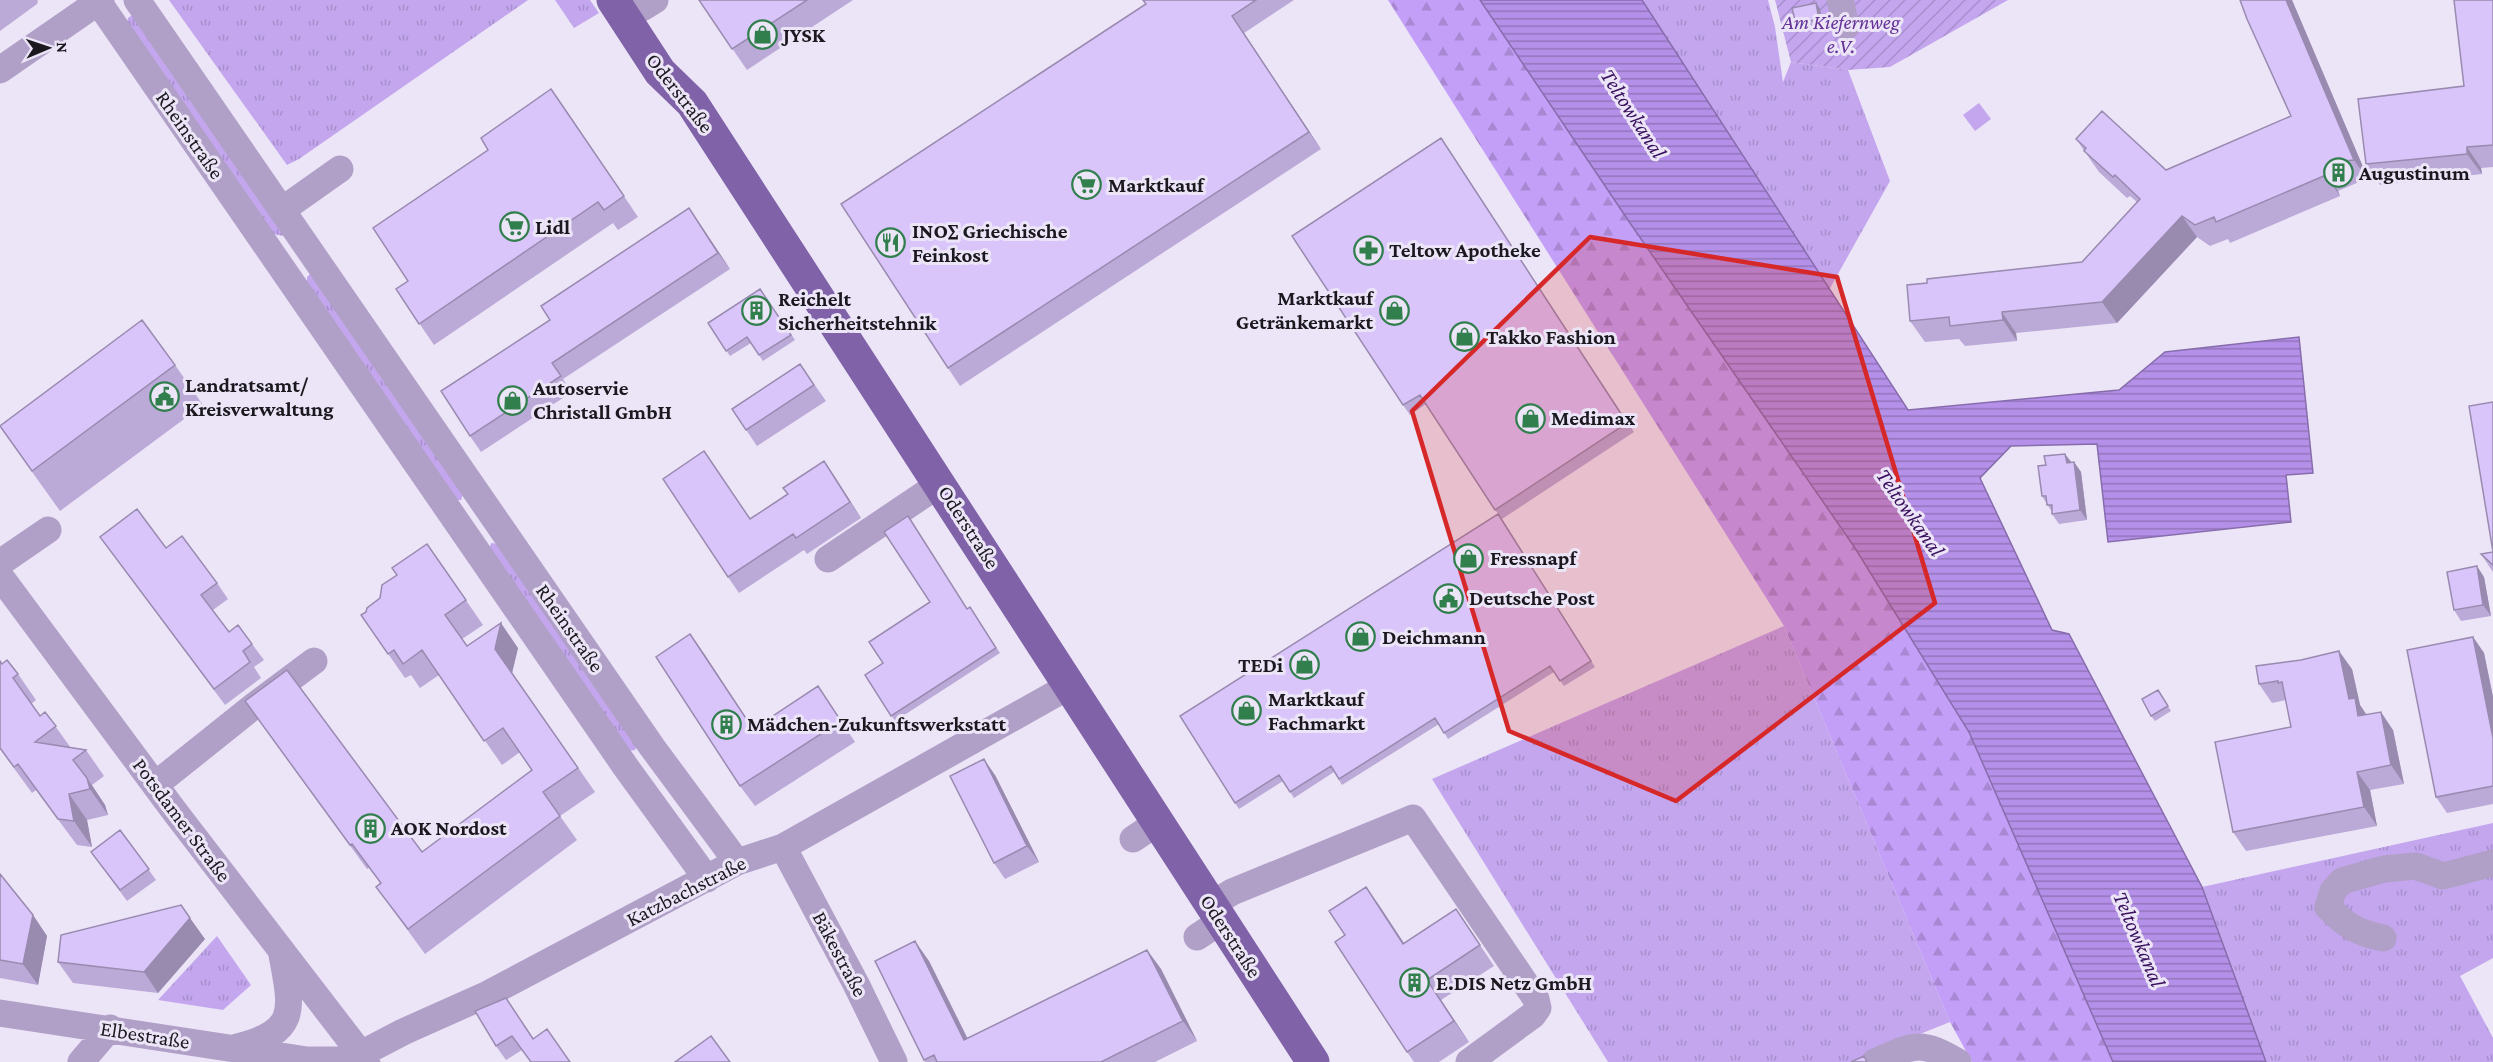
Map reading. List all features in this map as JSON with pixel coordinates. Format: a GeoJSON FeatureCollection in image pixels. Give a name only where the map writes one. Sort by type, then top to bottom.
{"type":"FeatureCollection","features":[{"type":"Feature","properties":{"kind":"main road","name":"Oderstraße"},"geometry":{"type":"LineString","coordinates":[[631,9],[660,72],[686,96],[1071,685],[1145,831],[1313,1062]]}},
{"type":"Feature","properties":{"kind":"street","name":"Rheinstraße"},"geometry":{"type":"LineString","coordinates":[[137,0],[652,747],[737,862]]}},
{"type":"Feature","properties":{"kind":"street"},"geometry":{"type":"LineString","coordinates":[[1840,0],[1846,26]]}},
{"type":"Feature","properties":{"kind":"street","name":"Rheinstraße"},"geometry":{"type":"LineString","coordinates":[[99,1],[625,766],[707,879]]}},
{"type":"Feature","properties":{"kind":"street"},"geometry":{"type":"LineString","coordinates":[[0,70],[99,1]]}},
{"type":"Feature","properties":{"kind":"street"},"geometry":{"type":"LineString","coordinates":[[282,210],[340,169]]}},
{"type":"Feature","properties":{"kind":"street"},"geometry":{"type":"LineString","coordinates":[[282,268],[309,250]]}},
{"type":"Feature","properties":{"kind":"street"},"geometry":{"type":"LineString","coordinates":[[828,559],[941,483]]}},
{"type":"Feature","properties":{"kind":"street"},"geometry":{"type":"LineString","coordinates":[[461,527],[488,508]]}},
{"type":"Feature","properties":{"kind":"street"},"geometry":{"type":"LineString","coordinates":[[0,563],[48,530]]}},
{"type":"Feature","properties":{"kind":"street","name":"Potsdamer Straße"},"geometry":{"type":"LineString","coordinates":[[0,576],[155,785],[364,1058]]}},
{"type":"Feature","properties":{"kind":"street"},"geometry":{"type":"LineString","coordinates":[[155,785],[314,661]]}},
{"type":"Feature","properties":{"kind":"street","name":"Katzbachstraße"},"geometry":{"type":"LineString","coordinates":[[364,1058],[403,1032],[488,994],[737,862],[783,847],[1071,685]]}},
{"type":"Feature","properties":{"kind":"street"},"geometry":{"type":"LineString","coordinates":[[625,766],[652,747]]}},
{"type":"Feature","properties":{"kind":"street"},"geometry":{"type":"LineString","coordinates":[[1210,921],[1232,892],[1413,818],[1529,989],[1538,1008],[1533,1015],[1468,1062]]}},
{"type":"Feature","properties":{"kind":"street","name":"Bäkestraße"},"geometry":{"type":"LineString","coordinates":[[783,847],[856,984],[894,1062]]}},
{"type":"Feature","properties":{"kind":"street"},"geometry":{"type":"LineString","coordinates":[[2383,938],[2361,934],[2342,921],[2328,907],[2333,891],[2342,881],[2384,869],[2416,866],[2443,876],[2493,863]]}},
{"type":"Feature","properties":{"kind":"street"},"geometry":{"type":"LineString","coordinates":[[230,1049],[256,1042],[280,1029],[288,1009],[288,989],[281,951]]}},
{"type":"Feature","properties":{"kind":"street","name":"Elbestraße"},"geometry":{"type":"LineString","coordinates":[[0,1013],[110,1028],[193,1052],[230,1049],[325,1061],[364,1058]]}},
{"type":"Feature","properties":{"kind":"street"},"geometry":{"type":"LineString","coordinates":[[81,1062],[110,1028]]}},
{"type":"Feature","properties":{"kind":"street"},"geometry":{"type":"LineString","coordinates":[[1875,1062],[1911,1046],[1931,1048],[1958,1062]]}},
{"type":"Feature","properties":{"kind":"highlighted area"},"geometry":{"type":"Polygon","coordinates":[[[1590,237],[1837,277],[1935,603],[1676,801],[1509,731],[1412,411],[1590,237]]]}},
{"type":"Feature","properties":{"kind":"green space"},"geometry":{"type":"Polygon","coordinates":[[[169,0],[528,0],[299,159],[287,165],[169,0]]]}},
{"type":"Feature","properties":{"kind":"green space"},"geometry":{"type":"Polygon","coordinates":[[[555,0],[590,0],[599,13],[574,28],[555,0]]]}},
{"type":"Feature","properties":{"kind":"green space"},"geometry":{"type":"Polygon","coordinates":[[[1388,0],[1480,0],[1630,223],[1855,548],[1969,732],[2113,1062],[1972,1062],[1950,1022],[1784,626],[1388,0]]]}},
{"type":"Feature","properties":{"kind":"green space"},"geometry":{"type":"Polygon","coordinates":[[[1642,0],[1768,0],[1775,27],[1783,82],[1791,62],[1848,70],[1890,181],[1829,290],[1642,0]]]}},
{"type":"Feature","properties":{"kind":"green space","name":"Am Kiefernweg e.V."},"geometry":{"type":"Polygon","coordinates":[[[1775,0],[2008,0],[1890,67],[1848,70],[1791,62],[1775,0]]]}},
{"type":"Feature","properties":{"kind":"green space"},"geometry":{"type":"Polygon","coordinates":[[[134,14],[285,232],[283,236],[274,234],[127,23],[128,18],[134,14]]]}},
{"type":"Feature","properties":{"kind":"green space"},"geometry":{"type":"Polygon","coordinates":[[[1979,103],[1991,119],[1975,131],[1963,115],[1979,103]]]}},
{"type":"Feature","properties":{"kind":"green space"},"geometry":{"type":"Polygon","coordinates":[[[314,274],[463,494],[461,500],[455,500],[307,284],[307,277],[314,274]]]}},
{"type":"Feature","properties":{"kind":"green space"},"geometry":{"type":"Polygon","coordinates":[[[491,543],[500,544],[640,741],[635,750],[627,751],[489,551],[491,543]]]}},
{"type":"Feature","properties":{"kind":"green space"},"geometry":{"type":"Polygon","coordinates":[[[1784,626],[1950,1022],[1850,1062],[1608,1062],[1432,779],[1784,626]]]}},
{"type":"Feature","properties":{"kind":"green space"},"geometry":{"type":"Polygon","coordinates":[[[2493,823],[2493,958],[2460,976],[2493,1038],[2493,1062],[2266,1062],[2202,887],[2493,823]]]}},
{"type":"Feature","properties":{"kind":"green space"},"geometry":{"type":"Polygon","coordinates":[[[217,936],[251,985],[223,1010],[158,1000],[217,936]]]}},
{"type":"Feature","properties":{"kind":"water","name":"Teltowkanal"},"geometry":{"type":"Polygon","coordinates":[[[1480,0],[1642,0],[1908,410],[2119,390],[2165,352],[2299,337],[2313,473],[2286,475],[2291,522],[2108,542],[2097,444],[2011,446],[1980,478],[2052,630],[2069,634],[2202,887],[2266,1062],[2113,1062],[1969,732],[1855,548],[1630,223],[1480,0]]]}},
{"type":"Feature","properties":{"kind":"building"},"geometry":{"type":"Polygon","coordinates":[[[699,0],[807,0],[732,49],[699,0]]]}},
{"type":"Feature","properties":{"kind":"building","name":"Marktkauf"},"geometry":{"type":"Polygon","coordinates":[[[1143,0],[1256,0],[1232,16],[1309,132],[948,368],[841,204],[1146,4],[1143,0]]]}},
{"type":"Feature","properties":{"kind":"building"},"geometry":{"type":"Polygon","coordinates":[[[2240,0],[2286,0],[2354,160],[2344,161],[2324,170],[2326,175],[2216,222],[2214,217],[2195,225],[2182,216],[2102,302],[2002,312],[2003,320],[1950,326],[1949,317],[1910,321],[1907,285],[1927,283],[1927,279],[2082,262],[2140,199],[2115,175],[2113,177],[2084,151],[2086,148],[2076,139],[2102,111],[2166,170],[2291,116],[2240,0]]]}},
{"type":"Feature","properties":{"kind":"building"},"geometry":{"type":"Polygon","coordinates":[[[2454,0],[2493,0],[2493,145],[2467,147],[2467,154],[2366,164],[2358,99],[2464,86],[2454,0]]]}},
{"type":"Feature","properties":{"kind":"building"},"geometry":{"type":"Polygon","coordinates":[[[1816,3],[1819,19],[1796,24],[1792,8],[1816,3]]]}},
{"type":"Feature","properties":{"kind":"building","name":"Lidl"},"geometry":{"type":"Polygon","coordinates":[[[551,89],[624,196],[604,210],[598,202],[419,324],[396,289],[408,281],[373,228],[488,150],[481,138],[551,89]]]}},
{"type":"Feature","properties":{"kind":"building"},"geometry":{"type":"Polygon","coordinates":[[[1441,138],[1627,423],[1495,510],[1420,395],[1403,405],[1292,236],[1441,138]]]}},
{"type":"Feature","properties":{"kind":"building"},"geometry":{"type":"Polygon","coordinates":[[[689,208],[718,253],[552,363],[561,376],[470,436],[441,391],[550,320],[541,306],[689,208]]]}},
{"type":"Feature","properties":{"kind":"building","name":"Reichelt Sicherheitstehnik"},"geometry":{"type":"Polygon","coordinates":[[[760,289],[791,335],[759,355],[747,337],[726,351],[708,323],[760,289]]]}},
{"type":"Feature","properties":{"kind":"building"},"geometry":{"type":"Polygon","coordinates":[[[142,320],[175,365],[32,471],[0,426],[142,320]]]}},
{"type":"Feature","properties":{"kind":"building"},"geometry":{"type":"Polygon","coordinates":[[[800,364],[814,385],[746,430],[732,409],[800,364]]]}},
{"type":"Feature","properties":{"kind":"building"},"geometry":{"type":"Polygon","coordinates":[[[2493,402],[2493,552],[2469,406],[2493,402]]]}},
{"type":"Feature","properties":{"kind":"building"},"geometry":{"type":"Polygon","coordinates":[[[704,451],[750,519],[788,494],[783,488],[824,461],[850,502],[796,538],[793,534],[728,577],[663,479],[704,451]]]}},
{"type":"Feature","properties":{"kind":"building"},"geometry":{"type":"Polygon","coordinates":[[[2065,454],[2067,463],[2074,462],[2080,510],[2052,514],[2052,505],[2047,505],[2046,496],[2042,496],[2038,466],[2046,465],[2044,456],[2065,454]]]}},
{"type":"Feature","properties":{"kind":"building"},"geometry":{"type":"Polygon","coordinates":[[[137,509],[166,548],[182,536],[217,583],[201,595],[229,632],[238,625],[252,644],[243,651],[250,662],[214,689],[100,537],[137,509]]]}},
{"type":"Feature","properties":{"kind":"building"},"geometry":{"type":"Polygon","coordinates":[[[1498,514],[1591,661],[1560,681],[1550,666],[1444,733],[1435,718],[1339,779],[1331,766],[1290,792],[1279,775],[1235,803],[1180,716],[1498,514]]]}},
{"type":"Feature","properties":{"kind":"building"},"geometry":{"type":"Polygon","coordinates":[[[908,516],[967,609],[970,607],[996,648],[891,716],[865,675],[883,663],[869,642],[930,602],[884,532],[908,516]]]}},
{"type":"Feature","properties":{"kind":"building"},"geometry":{"type":"Polygon","coordinates":[[[427,544],[466,600],[445,615],[467,646],[501,623],[495,649],[578,768],[543,792],[560,816],[408,929],[376,887],[381,883],[352,844],[350,845],[245,701],[287,670],[422,852],[532,770],[503,728],[484,741],[422,650],[403,664],[394,650],[388,654],[361,615],[380,598],[382,585],[397,575],[392,568],[427,544]]]}},
{"type":"Feature","properties":{"kind":"building"},"geometry":{"type":"Polygon","coordinates":[[[2493,552],[2493,565],[2481,554],[2493,552]]]}},
{"type":"Feature","properties":{"kind":"building"},"geometry":{"type":"Polygon","coordinates":[[[2477,566],[2483,605],[2454,610],[2447,572],[2477,566]]]}},
{"type":"Feature","properties":{"kind":"building","name":"Mädchen-Zukunftswerkstatt"},"geometry":{"type":"Polygon","coordinates":[[[690,634],[753,729],[818,686],[841,721],[740,786],[656,657],[690,634]]]}},
{"type":"Feature","properties":{"kind":"building"},"geometry":{"type":"Polygon","coordinates":[[[2473,637],[2493,738],[2493,786],[2436,797],[2407,650],[2473,637]]]}},
{"type":"Feature","properties":{"kind":"building"},"geometry":{"type":"Polygon","coordinates":[[[2339,651],[2349,699],[2355,698],[2358,716],[2381,712],[2391,765],[2357,772],[2364,807],[2233,832],[2215,742],[2291,727],[2282,682],[2259,684],[2256,666],[2301,660],[2339,651]]]}},
{"type":"Feature","properties":{"kind":"building"},"geometry":{"type":"Polygon","coordinates":[[[7,660],[18,674],[13,678],[40,716],[45,712],[56,726],[35,742],[86,750],[73,760],[87,778],[90,789],[69,794],[74,821],[58,819],[18,764],[14,767],[0,748],[0,661],[2,664],[7,660]]]}},
{"type":"Feature","properties":{"kind":"building"},"geometry":{"type":"Polygon","coordinates":[[[2158,690],[2168,706],[2151,716],[2142,699],[2158,690]]]}},
{"type":"Feature","properties":{"kind":"building"},"geometry":{"type":"Polygon","coordinates":[[[984,759],[1027,846],[994,863],[950,776],[984,759]]]}},
{"type":"Feature","properties":{"kind":"building"},"geometry":{"type":"Polygon","coordinates":[[[120,830],[149,869],[120,890],[91,852],[120,830]]]}},
{"type":"Feature","properties":{"kind":"building"},"geometry":{"type":"Polygon","coordinates":[[[0,874],[33,915],[23,964],[0,960],[0,874]]]}},
{"type":"Feature","properties":{"kind":"building","name":"E.DIS Netz GmbH"},"geometry":{"type":"Polygon","coordinates":[[[1366,887],[1403,944],[1456,909],[1480,945],[1427,980],[1454,1021],[1407,1052],[1335,942],[1345,935],[1329,911],[1366,887]]]}},
{"type":"Feature","properties":{"kind":"building"},"geometry":{"type":"Polygon","coordinates":[[[181,905],[190,918],[144,972],[58,962],[61,935],[181,905]]]}},
{"type":"Feature","properties":{"kind":"building"},"geometry":{"type":"Polygon","coordinates":[[[915,941],[964,1040],[1147,950],[1183,1021],[1101,1062],[937,1062],[934,1055],[924,1060],[875,961],[915,941]]]}},
{"type":"Feature","properties":{"kind":"building"},"geometry":{"type":"Polygon","coordinates":[[[506,998],[533,1039],[547,1029],[570,1062],[531,1062],[512,1036],[496,1046],[475,1011],[506,998]]]}},
{"type":"Feature","properties":{"kind":"building"},"geometry":{"type":"Polygon","coordinates":[[[711,1036],[730,1062],[675,1062],[711,1036]]]}},
{"type":"Feature","properties":{"kind":"building"},"geometry":{"type":"Polygon","coordinates":[[[1864,1056],[1867,1062],[1851,1062],[1864,1056]]]}},
{"type":"Feature","properties":{"kind":"place","name":"JYSK"},"geometry":{"type":"Point","coordinates":[762,35]}},
{"type":"Feature","properties":{"kind":"place","name":"Augustinum"},"geometry":{"type":"Point","coordinates":[2338,173]}},
{"type":"Feature","properties":{"kind":"place","name":"Marktkauf"},"geometry":{"type":"Point","coordinates":[1087,185]}},
{"type":"Feature","properties":{"kind":"place","name":"Lidl"},"geometry":{"type":"Point","coordinates":[514,227]}},
{"type":"Feature","properties":{"kind":"place","name":"INOΣ Griechische Feinkost"},"geometry":{"type":"Point","coordinates":[891,243]}},
{"type":"Feature","properties":{"kind":"place","name":"Teltow Apotheke"},"geometry":{"type":"Point","coordinates":[1368,250]}},
{"type":"Feature","properties":{"kind":"place","name":"Marktkauf Getränkemarkt"},"geometry":{"type":"Point","coordinates":[1394,310]}},
{"type":"Feature","properties":{"kind":"place","name":"Reichelt Sicherheitstehnik"},"geometry":{"type":"Point","coordinates":[757,311]}},
{"type":"Feature","properties":{"kind":"place","name":"Takko Fashion"},"geometry":{"type":"Point","coordinates":[1465,337]}},
{"type":"Feature","properties":{"kind":"place","name":"Landratsamt/ Kreisverwaltung"},"geometry":{"type":"Point","coordinates":[164,397]}},
{"type":"Feature","properties":{"kind":"place","name":"Autoservie Christall GmbH"},"geometry":{"type":"Point","coordinates":[512,400]}},
{"type":"Feature","properties":{"kind":"place","name":"Medimax"},"geometry":{"type":"Point","coordinates":[1530,418]}},
{"type":"Feature","properties":{"kind":"place","name":"Fressnapf"},"geometry":{"type":"Point","coordinates":[1469,558]}},
{"type":"Feature","properties":{"kind":"place","name":"Deutsche Post"},"geometry":{"type":"Point","coordinates":[1448,598]}},
{"type":"Feature","properties":{"kind":"place","name":"Deichmann"},"geometry":{"type":"Point","coordinates":[1361,637]}},
{"type":"Feature","properties":{"kind":"place","name":"TEDi"},"geometry":{"type":"Point","coordinates":[1304,665]}},
{"type":"Feature","properties":{"kind":"place","name":"Marktkauf Fachmarkt"},"geometry":{"type":"Point","coordinates":[1247,711]}},
{"type":"Feature","properties":{"kind":"place","name":"Mädchen-Zukunftswerkstatt"},"geometry":{"type":"Point","coordinates":[726,724]}},
{"type":"Feature","properties":{"kind":"place","name":"AOK Nordost"},"geometry":{"type":"Point","coordinates":[370,828]}},
{"type":"Feature","properties":{"kind":"place","name":"E.DIS Netz GmbH"},"geometry":{"type":"Point","coordinates":[1415,983]}}]}
